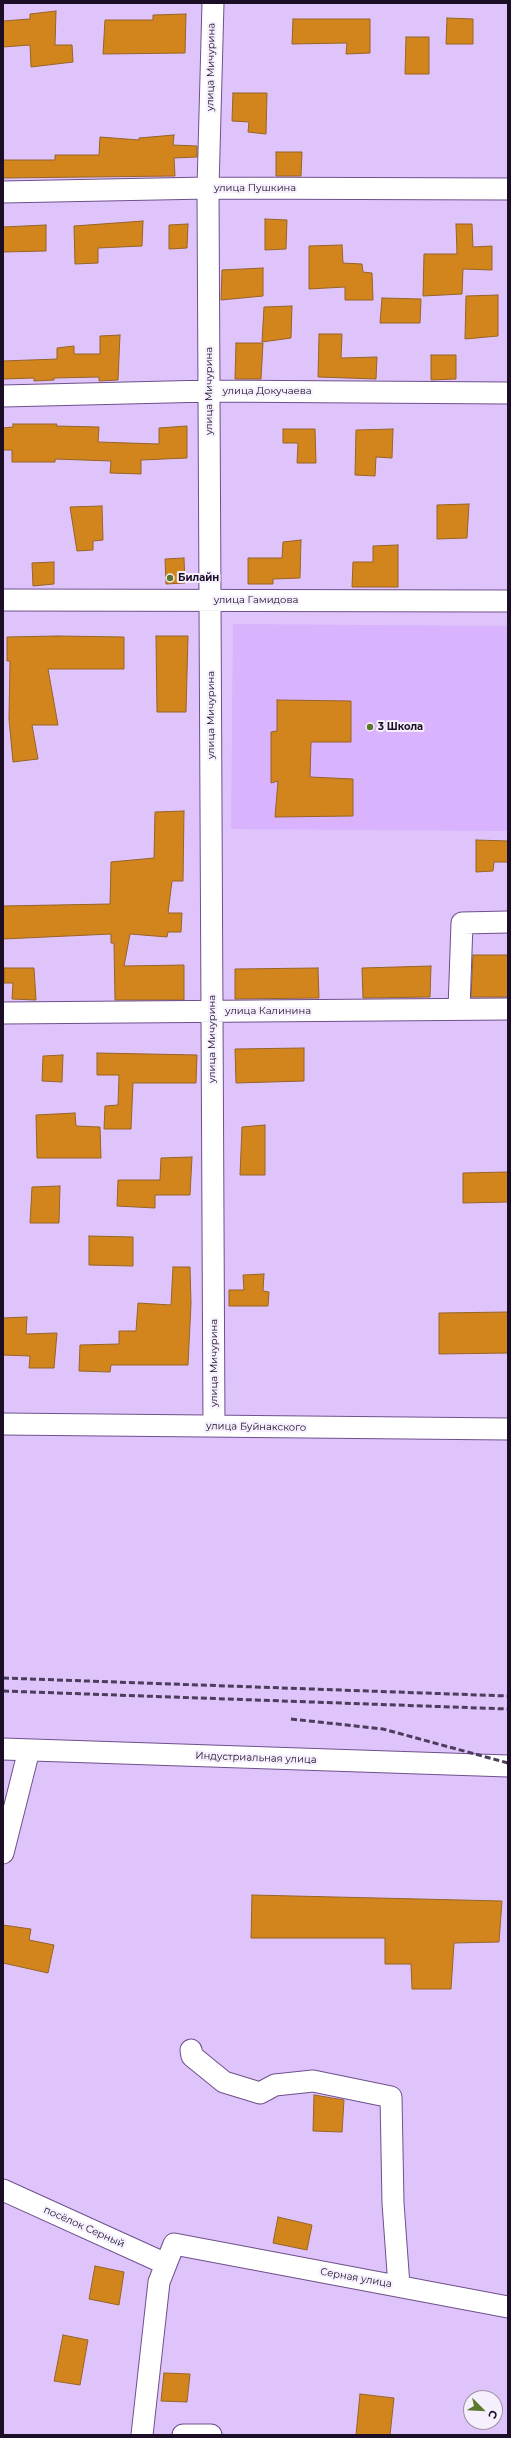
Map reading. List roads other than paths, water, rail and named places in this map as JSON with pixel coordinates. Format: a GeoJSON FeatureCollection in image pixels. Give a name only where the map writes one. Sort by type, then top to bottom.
{"type":"FeatureCollection","features":[{"type":"Feature","properties":{"kind":"street","name":"улица Мичурина"},"geometry":{"type":"LineString","coordinates":[[213,3],[208,188],[214,1426]]}},
{"type":"Feature","properties":{"kind":"street","name":"улица Пушкина"},"geometry":{"type":"LineString","coordinates":[[3,192],[208,188],[508,189]]}},
{"type":"Feature","properties":{"kind":"street","name":"улица Докучаева"},"geometry":{"type":"LineString","coordinates":[[3,396],[209,391],[508,393]]}},
{"type":"Feature","properties":{"kind":"street","name":"улица Гамидова"},"geometry":{"type":"LineString","coordinates":[[3,600],[508,601]]}},
{"type":"Feature","properties":{"kind":"street"},"geometry":{"type":"LineString","coordinates":[[459,1009],[462,923],[508,922]]}},
{"type":"Feature","properties":{"kind":"street","name":"улица Калинина"},"geometry":{"type":"LineString","coordinates":[[3,1013],[508,1009]]}},
{"type":"Feature","properties":{"kind":"street","name":"улица Буйнакского"},"geometry":{"type":"LineString","coordinates":[[3,1424],[508,1429]]}},
{"type":"Feature","properties":{"kind":"street","name":"Индустриальная улица"},"geometry":{"type":"LineString","coordinates":[[3,1749],[508,1766]]}},
{"type":"Feature","properties":{"kind":"street"},"geometry":{"type":"LineString","coordinates":[[3,1853],[29,1750]]}},
{"type":"Feature","properties":{"kind":"street","name":"Серная улица"},"geometry":{"type":"LineString","coordinates":[[142,2435],[159,2282],[174,2244],[399,2286],[393,2204],[391,2097],[313,2082],[275,2085],[260,2093],[224,2082],[192,2056],[191,2050]]}},
{"type":"Feature","properties":{"kind":"street","name":"посёлок Серный"},"geometry":{"type":"LineString","coordinates":[[3,2190],[166,2264]]}},
{"type":"Feature","properties":{"kind":"street"},"geometry":{"type":"LineString","coordinates":[[399,2286],[508,2307]]}},
{"type":"Feature","properties":{"kind":"street"},"geometry":{"type":"LineString","coordinates":[[183,2435],[211,2435]]}},
{"type":"Feature","properties":{"kind":"railway"},"geometry":{"type":"LineString","coordinates":[[3,1678],[508,1696]]}},
{"type":"Feature","properties":{"kind":"railway"},"geometry":{"type":"LineString","coordinates":[[3,1691],[508,1709]]}},
{"type":"Feature","properties":{"kind":"railway"},"geometry":{"type":"LineString","coordinates":[[291,1719],[383,1729],[508,1763]]}},
{"type":"Feature","properties":{"kind":"place","name":"Билайн"},"geometry":{"type":"Point","coordinates":[170,578]}},
{"type":"Feature","properties":{"kind":"place","name":"3 Школа"},"geometry":{"type":"Point","coordinates":[370,727]}}]}
